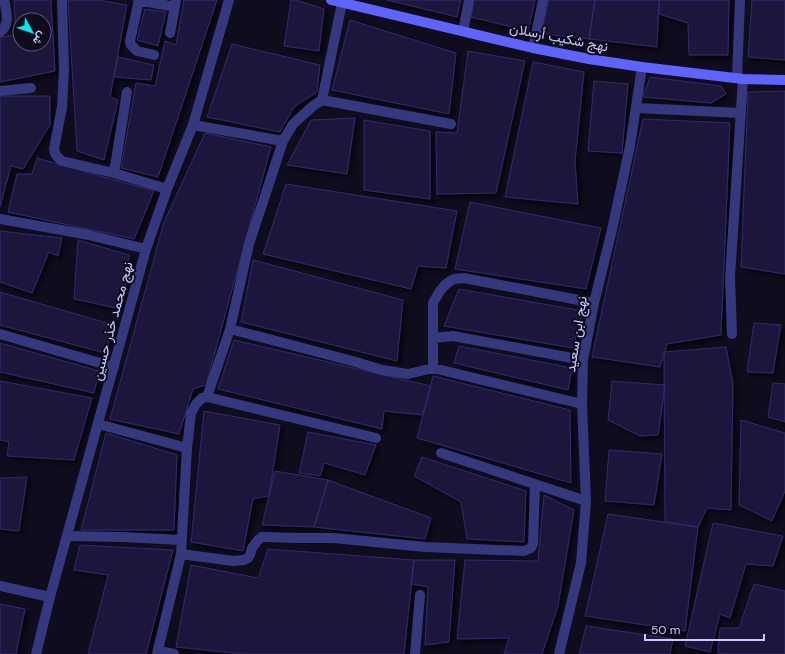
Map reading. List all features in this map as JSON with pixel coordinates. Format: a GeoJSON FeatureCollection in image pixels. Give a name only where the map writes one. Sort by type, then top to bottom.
{"type":"FeatureCollection","features":[{"type":"Feature","properties":{"kind":"street"},"geometry":{"type":"LineString","coordinates":[[0,32],[6,26],[7,21],[4,0]]}},
{"type":"Feature","properties":{"kind":"street"},"geometry":{"type":"LineString","coordinates":[[62,0],[64,70],[62,107],[54,149],[57,157],[62,161],[114,173],[167,189]]}},
{"type":"Feature","properties":{"kind":"street"},"geometry":{"type":"LineString","coordinates":[[154,56],[137,51],[131,45],[130,41],[138,0],[176,4],[170,33]]}},
{"type":"Feature","properties":{"kind":"street","name":"نهج محمد خذر حسين"},"geometry":{"type":"LineString","coordinates":[[36,654],[50,597],[146,249],[167,189],[193,125],[229,0]]}},
{"type":"Feature","properties":{"kind":"street","name":"نهج شكيب أرسلان"},"geometry":{"type":"LineString","coordinates":[[331,0],[533,48],[589,59],[740,79],[785,80]]}},
{"type":"Feature","properties":{"kind":"street"},"geometry":{"type":"LineString","coordinates":[[462,31],[470,0]]}},
{"type":"Feature","properties":{"kind":"street"},"geometry":{"type":"LineString","coordinates":[[533,48],[543,0]]}},
{"type":"Feature","properties":{"kind":"street"},"geometry":{"type":"LineString","coordinates":[[732,334],[730,277],[740,113],[740,0]]}},
{"type":"Feature","properties":{"kind":"street"},"geometry":{"type":"LineString","coordinates":[[322,100],[342,3]]}},
{"type":"Feature","properties":{"kind":"street","name":"نهج ابن سعيد"},"geometry":{"type":"LineString","coordinates":[[559,654],[581,563],[586,501],[582,404],[583,360],[594,303],[612,230],[630,146],[642,67]]}},
{"type":"Feature","properties":{"kind":"street"},"geometry":{"type":"LineString","coordinates":[[0,91],[31,88]]}},
{"type":"Feature","properties":{"kind":"street"},"geometry":{"type":"LineString","coordinates":[[114,173],[127,92]]}},
{"type":"Feature","properties":{"kind":"street"},"geometry":{"type":"LineString","coordinates":[[207,397],[230,329],[249,244],[283,140],[293,124],[322,100],[451,124]]}},
{"type":"Feature","properties":{"kind":"street"},"geometry":{"type":"LineString","coordinates":[[636,108],[740,113]]}},
{"type":"Feature","properties":{"kind":"street"},"geometry":{"type":"LineString","coordinates":[[193,125],[283,140]]}},
{"type":"Feature","properties":{"kind":"street"},"geometry":{"type":"LineString","coordinates":[[0,219],[89,235],[146,249]]}},
{"type":"Feature","properties":{"kind":"street"},"geometry":{"type":"LineString","coordinates":[[434,368],[433,303],[445,286],[454,279],[464,278],[594,303]]}},
{"type":"Feature","properties":{"kind":"street"},"geometry":{"type":"LineString","coordinates":[[230,329],[382,370],[408,374],[434,368],[582,404]]}},
{"type":"Feature","properties":{"kind":"street"},"geometry":{"type":"LineString","coordinates":[[0,334],[114,367]]}},
{"type":"Feature","properties":{"kind":"street"},"geometry":{"type":"LineString","coordinates":[[433,338],[454,336],[583,360]]}},
{"type":"Feature","properties":{"kind":"street"},"geometry":{"type":"LineString","coordinates":[[174,654],[158,652],[181,554],[187,448],[191,413],[196,404],[202,398],[207,397],[376,438]]}},
{"type":"Feature","properties":{"kind":"street"},"geometry":{"type":"LineString","coordinates":[[98,424],[187,448]]}},
{"type":"Feature","properties":{"kind":"street"},"geometry":{"type":"LineString","coordinates":[[441,453],[586,501]]}},
{"type":"Feature","properties":{"kind":"street"},"geometry":{"type":"LineString","coordinates":[[181,554],[233,561],[244,560],[248,558],[252,548],[262,537],[334,538],[425,547],[524,551],[531,548],[533,544],[535,484]]}},
{"type":"Feature","properties":{"kind":"street"},"geometry":{"type":"LineString","coordinates":[[68,536],[181,540]]}},
{"type":"Feature","properties":{"kind":"street"},"geometry":{"type":"LineString","coordinates":[[0,586],[50,597]]}},
{"type":"Feature","properties":{"kind":"street"},"geometry":{"type":"LineString","coordinates":[[415,654],[420,595]]}},
{"type":"Feature","properties":{"kind":"building"},"geometry":{"type":"Polygon","coordinates":[[[14,0],[51,0],[52,12],[15,12],[14,0]]]}},
{"type":"Feature","properties":{"kind":"building"},"geometry":{"type":"Polygon","coordinates":[[[68,0],[98,0],[127,5],[110,97],[118,100],[104,160],[77,151],[68,0]]]}},
{"type":"Feature","properties":{"kind":"building"},"geometry":{"type":"Polygon","coordinates":[[[184,0],[217,0],[158,177],[121,168],[136,83],[155,86],[165,41],[176,45],[184,0]]]}},
{"type":"Feature","properties":{"kind":"building"},"geometry":{"type":"Polygon","coordinates":[[[291,0],[296,0],[324,9],[319,51],[284,46],[291,0]]]}},
{"type":"Feature","properties":{"kind":"building"},"geometry":{"type":"Polygon","coordinates":[[[387,0],[461,0],[457,17],[387,0]]]}},
{"type":"Feature","properties":{"kind":"building"},"geometry":{"type":"Polygon","coordinates":[[[474,0],[535,0],[528,31],[471,17],[474,0]]]}},
{"type":"Feature","properties":{"kind":"building"},"geometry":{"type":"Polygon","coordinates":[[[549,0],[595,0],[589,39],[541,34],[549,0]]]}},
{"type":"Feature","properties":{"kind":"building"},"geometry":{"type":"Polygon","coordinates":[[[595,0],[659,0],[657,47],[589,39],[595,0]]]}},
{"type":"Feature","properties":{"kind":"building"},"geometry":{"type":"Polygon","coordinates":[[[659,0],[729,0],[728,55],[689,55],[688,23],[659,14],[659,0]]]}},
{"type":"Feature","properties":{"kind":"building"},"geometry":{"type":"Polygon","coordinates":[[[752,0],[785,0],[785,60],[748,57],[752,0]]]}},
{"type":"Feature","properties":{"kind":"building"},"geometry":{"type":"Polygon","coordinates":[[[145,9],[166,12],[158,46],[137,40],[145,9]]]}},
{"type":"Feature","properties":{"kind":"building"},"geometry":{"type":"Polygon","coordinates":[[[52,18],[55,71],[0,82],[0,37],[12,36],[12,52],[52,52],[52,18]]]}},
{"type":"Feature","properties":{"kind":"building"},"geometry":{"type":"Polygon","coordinates":[[[350,20],[456,53],[449,114],[332,90],[350,20]]]}},
{"type":"Feature","properties":{"kind":"building"},"geometry":{"type":"Polygon","coordinates":[[[232,44],[320,65],[317,92],[294,107],[280,132],[207,117],[232,44]]]}},
{"type":"Feature","properties":{"kind":"building"},"geometry":{"type":"Polygon","coordinates":[[[468,51],[525,61],[496,193],[437,194],[436,132],[457,133],[468,51]]]}},
{"type":"Feature","properties":{"kind":"building"},"geometry":{"type":"Polygon","coordinates":[[[118,57],[154,65],[151,80],[114,77],[118,57]]]}},
{"type":"Feature","properties":{"kind":"building"},"geometry":{"type":"Polygon","coordinates":[[[533,62],[584,72],[575,161],[578,204],[505,197],[533,62]]]}},
{"type":"Feature","properties":{"kind":"building"},"geometry":{"type":"Polygon","coordinates":[[[650,77],[721,86],[726,94],[711,103],[643,97],[650,77]]]}},
{"type":"Feature","properties":{"kind":"building"},"geometry":{"type":"Polygon","coordinates":[[[594,81],[628,84],[622,153],[588,151],[594,81]]]}},
{"type":"Feature","properties":{"kind":"building"},"geometry":{"type":"Polygon","coordinates":[[[785,91],[785,274],[741,267],[748,92],[785,91]]]}},
{"type":"Feature","properties":{"kind":"building"},"geometry":{"type":"Polygon","coordinates":[[[0,96],[50,96],[50,125],[23,169],[11,166],[0,207],[0,96]]]}},
{"type":"Feature","properties":{"kind":"building"},"geometry":{"type":"Polygon","coordinates":[[[355,118],[347,174],[287,165],[311,120],[355,118]]]}},
{"type":"Feature","properties":{"kind":"building"},"geometry":{"type":"Polygon","coordinates":[[[643,119],[730,123],[721,335],[667,344],[660,367],[592,357],[643,119]]]}},
{"type":"Feature","properties":{"kind":"building"},"geometry":{"type":"Polygon","coordinates":[[[364,120],[430,131],[430,199],[364,190],[364,120]]]}},
{"type":"Feature","properties":{"kind":"building"},"geometry":{"type":"Polygon","coordinates":[[[205,133],[271,147],[206,385],[193,389],[179,434],[110,419],[164,222],[205,133]]]}},
{"type":"Feature","properties":{"kind":"building"},"geometry":{"type":"Polygon","coordinates":[[[37,158],[154,191],[134,239],[8,212],[17,174],[32,174],[37,158]]]}},
{"type":"Feature","properties":{"kind":"building"},"geometry":{"type":"Polygon","coordinates":[[[286,184],[457,211],[446,268],[418,266],[411,289],[263,254],[286,184]]]}},
{"type":"Feature","properties":{"kind":"building"},"geometry":{"type":"Polygon","coordinates":[[[470,202],[601,228],[586,289],[455,269],[470,202]]]}},
{"type":"Feature","properties":{"kind":"building"},"geometry":{"type":"Polygon","coordinates":[[[0,231],[62,238],[58,256],[49,252],[32,293],[0,282],[0,231]]]}},
{"type":"Feature","properties":{"kind":"building"},"geometry":{"type":"Polygon","coordinates":[[[78,240],[129,255],[121,309],[74,299],[78,240]]]}},
{"type":"Feature","properties":{"kind":"building"},"geometry":{"type":"Polygon","coordinates":[[[253,260],[403,300],[397,361],[241,322],[253,260]]]}},
{"type":"Feature","properties":{"kind":"building"},"geometry":{"type":"Polygon","coordinates":[[[459,289],[583,311],[573,348],[444,326],[459,289]]]}},
{"type":"Feature","properties":{"kind":"building"},"geometry":{"type":"Polygon","coordinates":[[[0,292],[114,325],[105,353],[0,325],[0,292]]]}},
{"type":"Feature","properties":{"kind":"building"},"geometry":{"type":"Polygon","coordinates":[[[754,323],[781,325],[773,373],[747,372],[754,323]]]}},
{"type":"Feature","properties":{"kind":"building"},"geometry":{"type":"Polygon","coordinates":[[[234,340],[431,386],[423,415],[384,411],[382,429],[218,389],[234,340]]]}},
{"type":"Feature","properties":{"kind":"building"},"geometry":{"type":"Polygon","coordinates":[[[0,343],[99,371],[94,393],[0,372],[0,343]]]}},
{"type":"Feature","properties":{"kind":"building"},"geometry":{"type":"Polygon","coordinates":[[[459,346],[572,368],[568,390],[454,363],[459,346]]]}},
{"type":"Feature","properties":{"kind":"building"},"geometry":{"type":"Polygon","coordinates":[[[726,347],[733,383],[731,510],[707,508],[698,527],[665,522],[664,352],[726,347]]]}},
{"type":"Feature","properties":{"kind":"building"},"geometry":{"type":"Polygon","coordinates":[[[433,376],[570,410],[571,483],[417,438],[433,376]]]}},
{"type":"Feature","properties":{"kind":"building"},"geometry":{"type":"Polygon","coordinates":[[[0,381],[92,398],[74,460],[7,456],[9,442],[0,440],[0,381]]]}},
{"type":"Feature","properties":{"kind":"building"},"geometry":{"type":"Polygon","coordinates":[[[612,381],[665,385],[658,435],[640,436],[608,420],[612,381]]]}},
{"type":"Feature","properties":{"kind":"building"},"geometry":{"type":"Polygon","coordinates":[[[773,383],[785,384],[785,422],[768,417],[773,383]]]}},
{"type":"Feature","properties":{"kind":"building"},"geometry":{"type":"Polygon","coordinates":[[[204,411],[280,425],[269,496],[253,499],[243,551],[191,542],[204,411]]]}},
{"type":"Feature","properties":{"kind":"building"},"geometry":{"type":"Polygon","coordinates":[[[741,420],[785,433],[785,491],[772,521],[739,505],[741,420]]]}},
{"type":"Feature","properties":{"kind":"building"},"geometry":{"type":"Polygon","coordinates":[[[308,432],[376,445],[365,475],[324,463],[320,476],[299,473],[308,432]]]}},
{"type":"Feature","properties":{"kind":"building"},"geometry":{"type":"Polygon","coordinates":[[[106,433],[177,455],[174,530],[81,530],[106,433]]]}},
{"type":"Feature","properties":{"kind":"building"},"geometry":{"type":"Polygon","coordinates":[[[609,450],[662,454],[654,505],[605,501],[609,450]]]}},
{"type":"Feature","properties":{"kind":"building"},"geometry":{"type":"Polygon","coordinates":[[[422,457],[526,491],[524,542],[467,539],[461,502],[414,476],[422,457]]]}},
{"type":"Feature","properties":{"kind":"building"},"geometry":{"type":"Polygon","coordinates":[[[275,471],[328,480],[314,527],[262,525],[275,471]]]}},
{"type":"Feature","properties":{"kind":"building"},"geometry":{"type":"Polygon","coordinates":[[[27,477],[19,531],[0,529],[0,478],[27,477]]]}},
{"type":"Feature","properties":{"kind":"building"},"geometry":{"type":"Polygon","coordinates":[[[328,480],[431,518],[425,539],[314,527],[328,480]]]}},
{"type":"Feature","properties":{"kind":"building"},"geometry":{"type":"Polygon","coordinates":[[[544,495],[574,510],[558,606],[542,654],[504,654],[509,638],[457,639],[465,560],[538,561],[544,495]]]}},
{"type":"Feature","properties":{"kind":"building"},"geometry":{"type":"Polygon","coordinates":[[[608,514],[698,527],[685,631],[585,616],[608,514]]]}},
{"type":"Feature","properties":{"kind":"building"},"geometry":{"type":"Polygon","coordinates":[[[713,523],[783,536],[773,566],[746,564],[730,618],[720,614],[710,652],[685,646],[713,523]]]}},
{"type":"Feature","properties":{"kind":"building"},"geometry":{"type":"Polygon","coordinates":[[[80,545],[173,550],[146,654],[88,654],[108,575],[74,570],[80,545]]]}},
{"type":"Feature","properties":{"kind":"building"},"geometry":{"type":"Polygon","coordinates":[[[268,549],[414,560],[404,654],[243,654],[176,647],[191,565],[258,578],[268,549]]]}},
{"type":"Feature","properties":{"kind":"building"},"geometry":{"type":"Polygon","coordinates":[[[414,560],[455,560],[449,642],[425,645],[428,587],[411,584],[414,560]]]}},
{"type":"Feature","properties":{"kind":"building"},"geometry":{"type":"Polygon","coordinates":[[[754,584],[785,591],[785,654],[718,653],[720,628],[739,628],[754,584]]]}},
{"type":"Feature","properties":{"kind":"building"},"geometry":{"type":"Polygon","coordinates":[[[0,604],[25,609],[16,654],[0,654],[0,604]]]}},
{"type":"Feature","properties":{"kind":"building"},"geometry":{"type":"Polygon","coordinates":[[[586,626],[673,639],[670,654],[579,654],[586,626]]]}}]}
